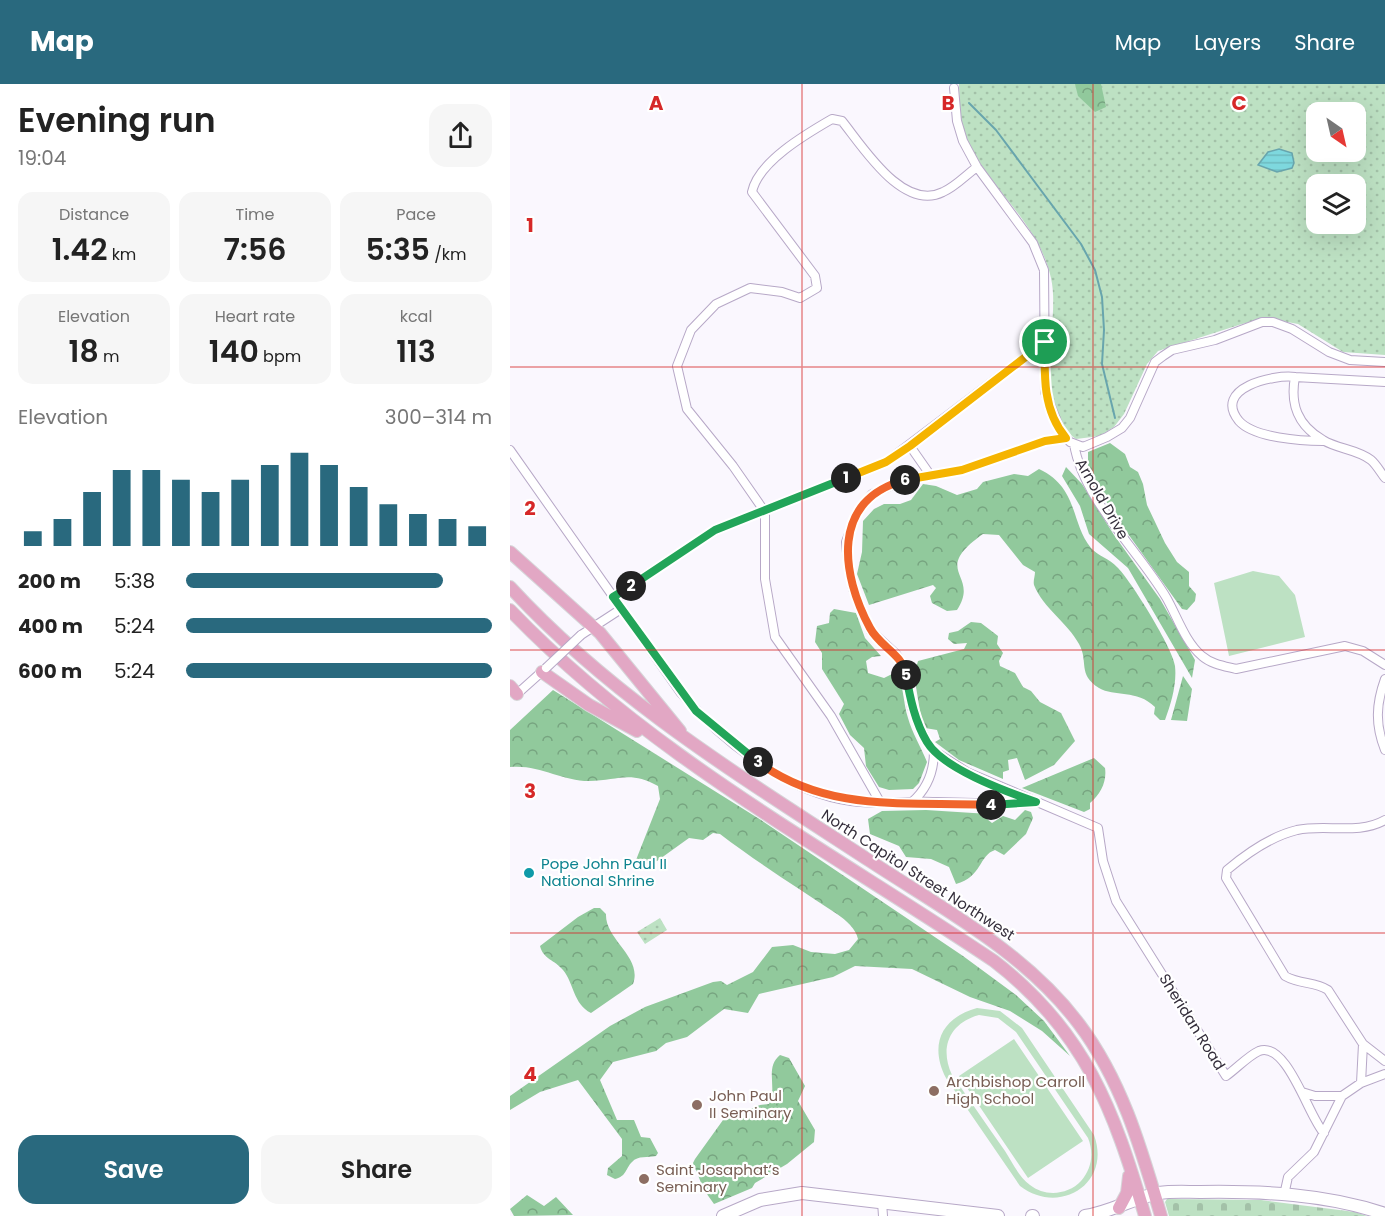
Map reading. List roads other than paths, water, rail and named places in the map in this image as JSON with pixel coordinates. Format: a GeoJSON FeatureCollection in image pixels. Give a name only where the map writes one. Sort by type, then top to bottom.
{"type":"FeatureCollection","features":[{"type":"Feature","properties":{"kind":"main road"},"geometry":{"type":"LineString","coordinates":[[510,552],[592,625],[692,745]]}},
{"type":"Feature","properties":{"kind":"main road","name":"North Capitol Street Northwest"},"geometry":{"type":"LineString","coordinates":[[510,587],[590,665],[692,745],[988,938],[1040,980],[1078,1023],[1110,1072],[1139,1144],[1161,1216]]}},
{"type":"Feature","properties":{"kind":"main road"},"geometry":{"type":"LineString","coordinates":[[510,610],[579,676],[667,746],[981,952],[1017,979],[1057,1021],[1090,1068],[1109,1107],[1145,1216]]}},
{"type":"Feature","properties":{"kind":"main road"},"geometry":{"type":"LineString","coordinates":[[544,670],[589,705],[667,746]]}},
{"type":"Feature","properties":{"kind":"main road"},"geometry":{"type":"LineString","coordinates":[[1119,1208],[1127,1193],[1130,1169]]}},
{"type":"Feature","properties":{"kind":"main road"},"geometry":{"type":"LineString","coordinates":[[1085,1216],[1119,1208],[1155,1194],[1223,1192],[1284,1195],[1350,1204],[1385,1214]]}},
{"type":"Feature","properties":{"kind":"main road"},"geometry":{"type":"LineString","coordinates":[[723,1216],[753,1202],[788,1194],[817,1194],[998,1216]]}},
{"type":"Feature","properties":{"kind":"main road"},"geometry":{"type":"LineString","coordinates":[[1140,1200],[1153,1216]]}},
{"type":"Feature","properties":{"kind":"street","name":"Arnold Drive"},"geometry":{"type":"LineString","coordinates":[[954,88],[957,122],[963,141],[977,167],[1033,243],[1044,270],[1045,392],[1049,406],[1066,438],[1074,444],[1077,460],[1089,482],[1122,536],[1165,595],[1193,646],[1203,657],[1218,665],[1236,669],[1345,646],[1363,651],[1385,665]]}},
{"type":"Feature","properties":{"kind":"street"},"geometry":{"type":"LineString","coordinates":[[880,802],[831,716],[775,637],[765,579],[765,512],[733,466],[687,409],[677,366],[691,330],[716,304],[750,288],[782,292],[800,298],[817,288],[815,276],[752,192],[754,180],[770,162],[831,119],[842,122],[888,179],[906,191],[932,195],[943,193],[977,167]]}},
{"type":"Feature","properties":{"kind":"street"},"geometry":{"type":"LineString","coordinates":[[1074,444],[1083,447],[1122,428],[1130,418],[1155,363],[1172,350],[1215,340],[1262,322],[1273,322],[1292,329],[1329,352],[1350,360],[1385,362]]}},
{"type":"Feature","properties":{"kind":"street"},"geometry":{"type":"LineString","coordinates":[[613,597],[715,530],[886,462],[1045,342]]}},
{"type":"Feature","properties":{"kind":"street"},"geometry":{"type":"LineString","coordinates":[[1323,441],[1290,440],[1240,423],[1233,401],[1241,389],[1275,376],[1385,382]]}},
{"type":"Feature","properties":{"kind":"street"},"geometry":{"type":"LineString","coordinates":[[1295,377],[1292,397],[1296,411],[1306,426],[1323,441],[1371,460],[1385,478]]}},
{"type":"Feature","properties":{"kind":"street"},"geometry":{"type":"LineString","coordinates":[[1036,802],[967,772],[934,751],[927,742],[912,708],[904,666],[896,654],[871,631],[853,589],[846,542],[856,516],[872,494],[902,481],[962,470],[1045,441],[1066,438]]}},
{"type":"Feature","properties":{"kind":"street"},"geometry":{"type":"LineString","coordinates":[[910,446],[931,476]]}},
{"type":"Feature","properties":{"kind":"street"},"geometry":{"type":"LineString","coordinates":[[510,450],[621,609],[696,711],[760,763],[785,780],[815,792],[851,801],[993,805],[1036,802]]}},
{"type":"Feature","properties":{"kind":"street"},"geometry":{"type":"LineString","coordinates":[[513,690],[544,670],[592,625],[621,609]]}},
{"type":"Feature","properties":{"kind":"street"},"geometry":{"type":"LineString","coordinates":[[1385,679],[1378,705],[1377,730],[1385,750]]}},
{"type":"Feature","properties":{"kind":"street"},"geometry":{"type":"LineString","coordinates":[[912,802],[921,794],[928,782],[934,765],[934,751]]}},
{"type":"Feature","properties":{"kind":"street","name":"Sheridan Road"},"geometry":{"type":"LineString","coordinates":[[1036,802],[1098,828],[1103,861],[1116,901],[1226,1076],[1259,1051],[1270,1050],[1278,1054],[1302,1092],[1317,1126],[1324,1133]]}},
{"type":"Feature","properties":{"kind":"street"},"geometry":{"type":"LineString","coordinates":[[1382,822],[1372,827],[1297,830],[1275,838],[1227,870],[1226,878],[1286,976],[1304,984],[1320,985],[1328,990],[1363,1044],[1385,1061]]}},
{"type":"Feature","properties":{"kind":"street"},"geometry":{"type":"LineString","coordinates":[[1361,1083],[1363,1044]]}},
{"type":"Feature","properties":{"kind":"street"},"geometry":{"type":"LineString","coordinates":[[1284,1195],[1288,1177],[1314,1152],[1342,1096],[1361,1083],[1385,1074]]}},
{"type":"Feature","properties":{"kind":"street"},"geometry":{"type":"LineString","coordinates":[[1302,1092],[1315,1096],[1342,1096]]}},
{"type":"Feature","properties":{"kind":"street"},"geometry":{"type":"LineString","coordinates":[[882,1202],[883,1216]]}},
{"type":"Feature","properties":{"kind":"water"},"geometry":{"type":"Polygon","coordinates":[[[1279,149],[1292,153],[1294,163],[1292,168],[1277,172],[1258,165],[1268,152],[1279,149]]]}},
{"type":"Feature","properties":{"kind":"waterway"},"geometry":{"type":"LineString","coordinates":[[969,103],[996,130],[1081,244],[1095,270],[1102,297],[1104,330],[1102,364],[1115,418]]}},
{"type":"Feature","properties":{"kind":"place","name":"Pope John Paul II National Shrine"},"geometry":{"type":"Point","coordinates":[529,873]}},
{"type":"Feature","properties":{"kind":"place","name":"Archbishop Carroll High School"},"geometry":{"type":"Point","coordinates":[934,1091]}},
{"type":"Feature","properties":{"kind":"place","name":"John Paul II Seminary"},"geometry":{"type":"Point","coordinates":[697,1105]}},
{"type":"Feature","properties":{"kind":"place","name":"Saint Josaphat’s Seminary"},"geometry":{"type":"Point","coordinates":[644,1179]}}]}
